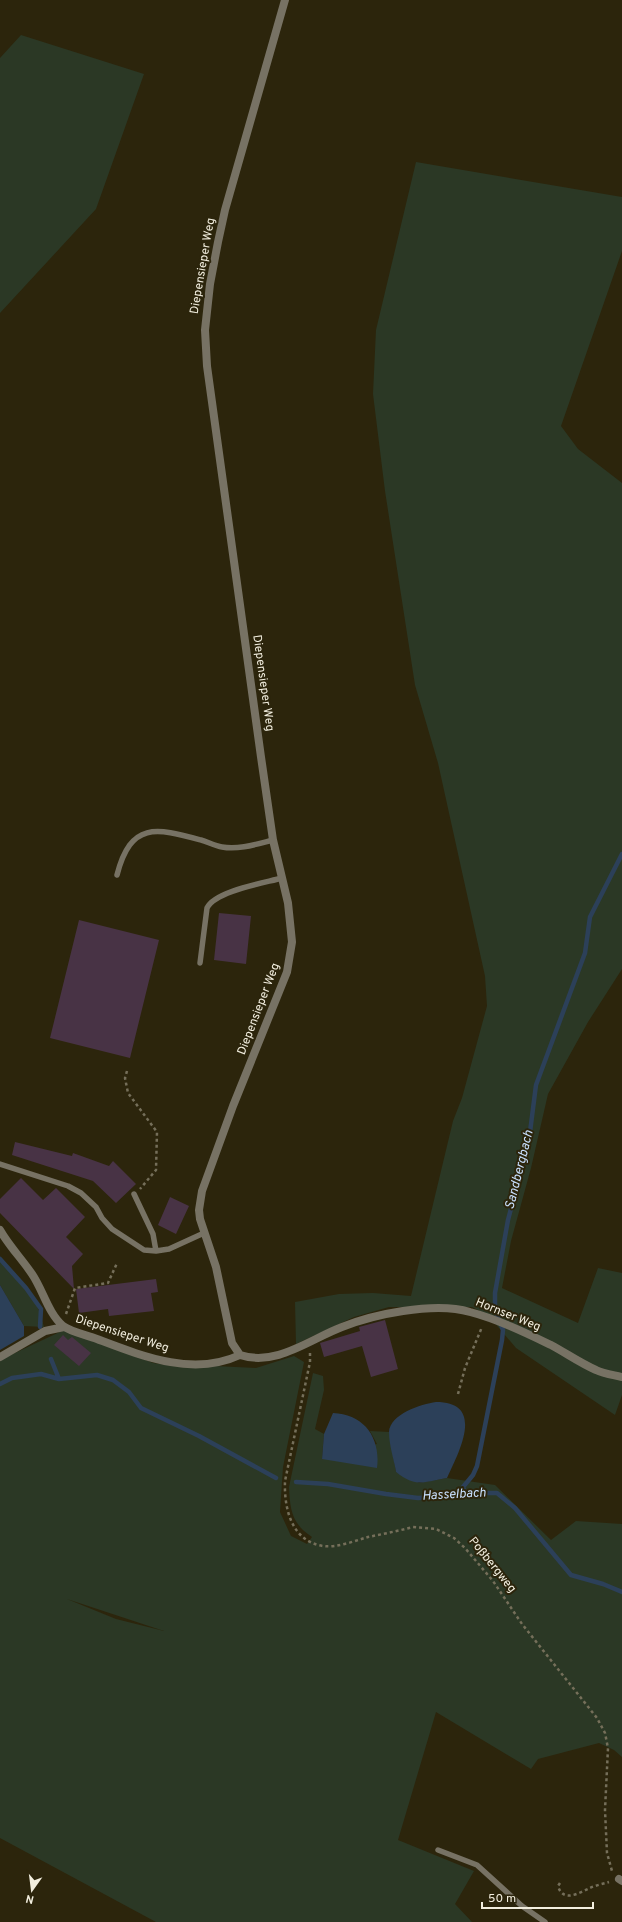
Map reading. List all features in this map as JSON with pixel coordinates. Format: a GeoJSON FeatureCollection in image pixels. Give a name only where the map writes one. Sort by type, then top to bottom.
{"type":"FeatureCollection","features":[{"type":"Feature","properties":{"kind":"street","name":"Diepensieper Weg"},"geometry":{"type":"LineString","coordinates":[[0,1230],[32,1274],[53,1312],[64,1327],[129,1351],[170,1362],[214,1364],[226,1362],[240,1355],[232,1343],[216,1267],[204,1233],[199,1210],[202,1191],[233,1106],[284,982],[290,960],[292,942],[291,924],[273,840],[207,366],[205,330],[210,284],[225,210],[286,0]]}},
{"type":"Feature","properties":{"kind":"street","name":"Hornser Weg"},"geometry":{"type":"LineString","coordinates":[[310,1343],[322,1335],[350,1324],[404,1311],[455,1309],[469,1311],[488,1318],[549,1344],[597,1371],[622,1377]]}},
{"type":"Feature","properties":{"kind":"street"},"geometry":{"type":"LineString","coordinates":[[0,1357],[45,1331],[64,1327]]}},
{"type":"Feature","properties":{"kind":"street"},"geometry":{"type":"LineString","coordinates":[[240,1355],[251,1358],[268,1358],[310,1343]]}},
{"type":"Feature","properties":{"kind":"lane"},"geometry":{"type":"LineString","coordinates":[[117,875],[126,849],[131,842],[142,834],[152,831],[202,841],[222,847],[240,848],[273,840]]}},
{"type":"Feature","properties":{"kind":"lane"},"geometry":{"type":"LineString","coordinates":[[200,963],[207,908],[209,903],[222,895],[282,878]]}},
{"type":"Feature","properties":{"kind":"lane"},"geometry":{"type":"LineString","coordinates":[[0,1164],[68,1186],[81,1194],[96,1207],[102,1218],[112,1229],[144,1250],[156,1251],[169,1248],[204,1233]]}},
{"type":"Feature","properties":{"kind":"lane"},"geometry":{"type":"LineString","coordinates":[[134,1194],[154,1234],[156,1251]]}},
{"type":"Feature","properties":{"kind":"lane"},"geometry":{"type":"LineString","coordinates":[[438,1850],[477,1864],[522,1906],[545,1922]]}},
{"type":"Feature","properties":{"kind":"path"},"geometry":{"type":"LineString","coordinates":[[127,1072],[125,1083],[128,1093],[155,1127],[158,1142],[156,1170],[134,1194]]}},
{"type":"Feature","properties":{"kind":"path"},"geometry":{"type":"LineString","coordinates":[[65,1317],[75,1288],[108,1283],[117,1263]]}},
{"type":"Feature","properties":{"kind":"path"},"geometry":{"type":"LineString","coordinates":[[458,1394],[465,1368],[488,1318]]}},
{"type":"Feature","properties":{"kind":"path","name":"Poßbergweg"},"geometry":{"type":"LineString","coordinates":[[310,1343],[310,1362],[285,1481],[284,1500],[294,1527],[309,1541],[328,1546],[413,1527],[427,1527],[445,1533],[454,1538],[465,1548],[493,1581],[522,1624],[597,1718],[605,1733],[608,1748],[606,1810],[607,1853],[609,1865],[620,1880]]}},
{"type":"Feature","properties":{"kind":"path"},"geometry":{"type":"LineString","coordinates":[[560,1883],[558,1886],[559,1891],[564,1895],[574,1896],[592,1887],[620,1880]]}},
{"type":"Feature","properties":{"kind":"green space"},"geometry":{"type":"Polygon","coordinates":[[[21,35],[144,74],[96,209],[0,313],[0,58],[21,35]]]}},
{"type":"Feature","properties":{"kind":"green space"},"geometry":{"type":"Polygon","coordinates":[[[416,162],[622,197],[622,251],[561,426],[578,449],[622,483],[622,969],[588,1022],[548,1094],[531,1168],[511,1241],[502,1288],[578,1323],[598,1268],[622,1273],[622,1395],[615,1415],[516,1348],[488,1315],[472,1307],[389,1307],[354,1317],[296,1344],[295,1302],[339,1294],[373,1293],[411,1296],[453,1121],[462,1098],[487,1006],[485,976],[438,763],[415,685],[385,491],[373,394],[376,330],[416,162]]]}},
{"type":"Feature","properties":{"kind":"green space"},"geometry":{"type":"Polygon","coordinates":[[[0,1259],[28,1289],[37,1306],[44,1327],[24,1326],[0,1285],[0,1259]]]}},
{"type":"Feature","properties":{"kind":"green space"},"geometry":{"type":"Polygon","coordinates":[[[64,1330],[75,1332],[153,1363],[188,1368],[215,1366],[256,1368],[294,1356],[304,1362],[283,1467],[280,1512],[291,1536],[307,1544],[312,1537],[300,1527],[293,1516],[289,1487],[313,1373],[323,1376],[324,1390],[315,1429],[324,1434],[322,1459],[377,1444],[370,1431],[389,1432],[396,1472],[419,1483],[447,1478],[495,1485],[551,1540],[576,1521],[622,1524],[622,1757],[614,1750],[599,1743],[538,1759],[531,1769],[436,1712],[398,1840],[474,1871],[455,1904],[472,1922],[156,1922],[0,1838],[0,1360],[64,1330]],[[67,1599],[116,1619],[164,1631],[67,1599]]]}},
{"type":"Feature","properties":{"kind":"water"},"geometry":{"type":"Polygon","coordinates":[[[0,1285],[24,1326],[24,1336],[0,1350],[0,1285]]]}},
{"type":"Feature","properties":{"kind":"water"},"geometry":{"type":"Polygon","coordinates":[[[436,1402],[451,1404],[460,1410],[465,1419],[465,1430],[462,1443],[447,1478],[426,1482],[415,1482],[396,1472],[389,1432],[391,1426],[400,1415],[422,1405],[436,1402]]]}},
{"type":"Feature","properties":{"kind":"water"},"geometry":{"type":"Polygon","coordinates":[[[333,1413],[344,1414],[354,1418],[362,1423],[368,1430],[376,1447],[378,1457],[377,1468],[322,1459],[324,1434],[333,1413]]]}},
{"type":"Feature","properties":{"kind":"building"},"geometry":{"type":"Polygon","coordinates":[[[219,913],[251,916],[246,964],[214,960],[219,913]]]}},
{"type":"Feature","properties":{"kind":"building"},"geometry":{"type":"Polygon","coordinates":[[[79,920],[159,940],[130,1058],[50,1038],[79,920]]]}},
{"type":"Feature","properties":{"kind":"building"},"geometry":{"type":"Polygon","coordinates":[[[15,1142],[72,1156],[73,1153],[109,1166],[113,1161],[136,1184],[116,1203],[93,1181],[12,1155],[15,1142]]]}},
{"type":"Feature","properties":{"kind":"building"},"geometry":{"type":"Polygon","coordinates":[[[21,1178],[43,1200],[56,1188],[85,1217],[66,1237],[83,1254],[72,1266],[74,1289],[0,1213],[0,1199],[21,1178]]]}},
{"type":"Feature","properties":{"kind":"building"},"geometry":{"type":"Polygon","coordinates":[[[170,1197],[189,1206],[176,1234],[158,1225],[170,1197]]]}},
{"type":"Feature","properties":{"kind":"building"},"geometry":{"type":"Polygon","coordinates":[[[156,1279],[158,1292],[151,1293],[154,1311],[109,1316],[108,1309],[79,1313],[76,1289],[156,1279]]]}},
{"type":"Feature","properties":{"kind":"building"},"geometry":{"type":"Polygon","coordinates":[[[385,1320],[398,1369],[371,1377],[362,1346],[324,1357],[320,1343],[360,1331],[359,1327],[385,1320]]]}},
{"type":"Feature","properties":{"kind":"building"},"geometry":{"type":"Polygon","coordinates":[[[63,1335],[68,1340],[72,1337],[91,1353],[79,1366],[54,1345],[63,1335]]]}},
{"type":"Feature","properties":{"kind":"waterway","name":"Sandbergbach"},"geometry":{"type":"LineString","coordinates":[[465,1493],[463,1487],[473,1475],[477,1466],[502,1340],[503,1330],[495,1308],[495,1293],[508,1220],[529,1140],[536,1085],[585,953],[590,917],[622,854]]}},
{"type":"Feature","properties":{"kind":"waterway","name":"Hasselbach"},"geometry":{"type":"LineString","coordinates":[[0,1259],[26,1288],[41,1309],[40,1327]]}},
{"type":"Feature","properties":{"kind":"waterway","name":"Hasselbach"},"geometry":{"type":"LineString","coordinates":[[51,1359],[59,1379],[97,1375],[113,1380],[129,1392],[141,1408],[199,1436],[276,1478]]}},
{"type":"Feature","properties":{"kind":"waterway"},"geometry":{"type":"LineString","coordinates":[[0,1384],[12,1378],[41,1374],[59,1379]]}},
{"type":"Feature","properties":{"kind":"waterway","name":"Hasselbach"},"geometry":{"type":"LineString","coordinates":[[296,1482],[328,1484],[418,1498],[453,1496],[465,1493],[497,1493],[515,1508],[571,1575],[603,1584],[622,1592]]}}]}
